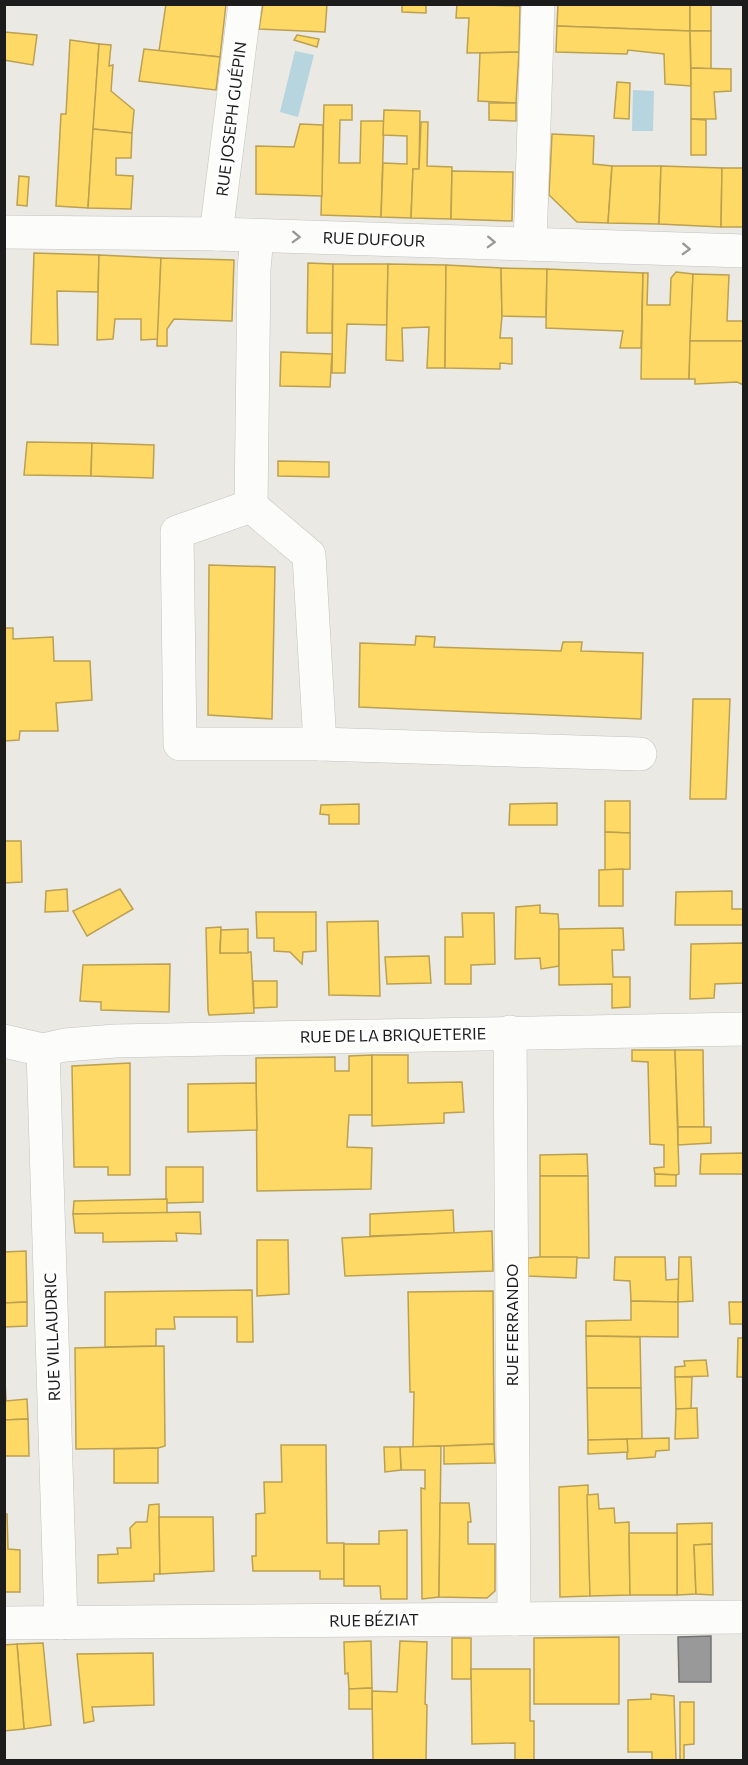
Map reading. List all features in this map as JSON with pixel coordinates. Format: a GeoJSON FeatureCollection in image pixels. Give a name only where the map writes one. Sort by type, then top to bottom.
{"type":"FeatureCollection","features":[{"type":"Feature","properties":{"kind":"street","name":"RUE JOSEPH GUÉPIN"},"geometry":{"type":"LineString","coordinates":[[216,234],[245,4]]}},
{"type":"Feature","properties":{"kind":"street"},"geometry":{"type":"LineString","coordinates":[[530,244],[538,4]]}},
{"type":"Feature","properties":{"kind":"street","name":"RUE DUFOUR"},"geometry":{"type":"LineString","coordinates":[[4,232],[216,234],[744,251]]}},
{"type":"Feature","properties":{"kind":"street"},"geometry":{"type":"LineString","coordinates":[[251,506],[254,269],[257,236]]}},
{"type":"Feature","properties":{"kind":"street"},"geometry":{"type":"LineString","coordinates":[[251,506],[177,532],[180,744],[320,744],[640,754]]}},
{"type":"Feature","properties":{"kind":"street"},"geometry":{"type":"LineString","coordinates":[[251,506],[309,555],[320,744]]}},
{"type":"Feature","properties":{"kind":"street","name":"RUE DE LA BRIQUETERIE"},"geometry":{"type":"LineString","coordinates":[[43,1050],[65,1045],[116,1041],[744,1029]]}},
{"type":"Feature","properties":{"kind":"street","name":"RUE FERRANDO"},"geometry":{"type":"LineString","coordinates":[[510,1032],[514,1619]]}},
{"type":"Feature","properties":{"kind":"street"},"geometry":{"type":"LineString","coordinates":[[4,1041],[43,1050]]}},
{"type":"Feature","properties":{"kind":"street","name":"RUE VILLAUDRIC"},"geometry":{"type":"LineString","coordinates":[[43,1050],[61,1623]]}},
{"type":"Feature","properties":{"kind":"street","name":"RUE BÉZIAT"},"geometry":{"type":"LineString","coordinates":[[4,1623],[744,1617]]}},
{"type":"Feature","properties":{"kind":"water"},"geometry":{"type":"Polygon","coordinates":[[[295,51],[314,55],[298,117],[280,112],[295,51]]]}},
{"type":"Feature","properties":{"kind":"water"},"geometry":{"type":"Polygon","coordinates":[[[633,90],[654,91],[653,131],[632,131],[633,90]]]}},
{"type":"Feature","properties":{"kind":"building: Logements"},"geometry":{"type":"Polygon","coordinates":[[[166,4],[226,4],[220,57],[159,51],[166,4]]]}},
{"type":"Feature","properties":{"kind":"building: Logements"},"geometry":{"type":"Polygon","coordinates":[[[263,4],[327,4],[325,32],[259,29],[263,4]]]}},
{"type":"Feature","properties":{"kind":"building: Logements"},"geometry":{"type":"Polygon","coordinates":[[[402,4],[426,4],[426,13],[402,12],[402,4]]]}},
{"type":"Feature","properties":{"kind":"building: Logements"},"geometry":{"type":"Polygon","coordinates":[[[457,4],[520,6],[519,52],[467,53],[469,18],[456,18],[457,4]]]}},
{"type":"Feature","properties":{"kind":"building: Logements"},"geometry":{"type":"Polygon","coordinates":[[[558,4],[690,4],[690,31],[557,26],[558,4]]]}},
{"type":"Feature","properties":{"kind":"building: Logements"},"geometry":{"type":"Polygon","coordinates":[[[690,4],[711,4],[711,31],[690,31],[690,4]]]}},
{"type":"Feature","properties":{"kind":"building: Logements"},"geometry":{"type":"Polygon","coordinates":[[[557,26],[690,31],[691,86],[665,84],[664,54],[628,50],[627,54],[556,52],[557,26]]]}},
{"type":"Feature","properties":{"kind":"building: Logements"},"geometry":{"type":"Polygon","coordinates":[[[690,31],[711,31],[711,69],[691,68],[690,31]]]}},
{"type":"Feature","properties":{"kind":"building: Logements"},"geometry":{"type":"Polygon","coordinates":[[[4,32],[37,35],[33,65],[4,60],[4,32]]]}},
{"type":"Feature","properties":{"kind":"building: Logements"},"geometry":{"type":"Polygon","coordinates":[[[297,35],[319,39],[317,47],[294,40],[297,35]]]}},
{"type":"Feature","properties":{"kind":"building: Logements"},"geometry":{"type":"Polygon","coordinates":[[[70,40],[99,44],[88,208],[56,206],[61,114],[66,114],[70,40]]]}},
{"type":"Feature","properties":{"kind":"building: Logements"},"geometry":{"type":"Polygon","coordinates":[[[99,44],[111,45],[109,66],[113,65],[111,91],[134,110],[132,133],[93,129],[99,44]]]}},
{"type":"Feature","properties":{"kind":"building: Logements"},"geometry":{"type":"Polygon","coordinates":[[[144,49],[220,57],[216,90],[139,81],[144,49]]]}},
{"type":"Feature","properties":{"kind":"building: Logements"},"geometry":{"type":"Polygon","coordinates":[[[519,52],[516,103],[478,101],[480,53],[519,52]]]}},
{"type":"Feature","properties":{"kind":"building: Logements"},"geometry":{"type":"Polygon","coordinates":[[[691,68],[731,69],[731,91],[714,92],[716,119],[691,119],[691,68]]]}},
{"type":"Feature","properties":{"kind":"building: Logements"},"geometry":{"type":"Polygon","coordinates":[[[617,82],[630,83],[629,119],[614,118],[617,82]]]}},
{"type":"Feature","properties":{"kind":"building: Logements"},"geometry":{"type":"Polygon","coordinates":[[[489,103],[516,103],[516,121],[489,120],[489,103]]]}},
{"type":"Feature","properties":{"kind":"building: Logements"},"geometry":{"type":"Polygon","coordinates":[[[324,105],[352,105],[352,120],[340,120],[339,163],[360,163],[361,121],[384,121],[381,217],[321,215],[324,105]]]}},
{"type":"Feature","properties":{"kind":"building: Logements"},"geometry":{"type":"Polygon","coordinates":[[[384,110],[420,111],[419,169],[413,169],[411,218],[381,217],[383,163],[407,164],[407,136],[383,135],[384,110]]]}},
{"type":"Feature","properties":{"kind":"building: Logements"},"geometry":{"type":"Polygon","coordinates":[[[691,119],[706,120],[706,155],[691,155],[691,119]]]}},
{"type":"Feature","properties":{"kind":"building: Logements"},"geometry":{"type":"Polygon","coordinates":[[[421,122],[428,122],[427,166],[452,167],[451,219],[411,218],[413,169],[419,169],[421,122]]]}},
{"type":"Feature","properties":{"kind":"building: Logements"},"geometry":{"type":"Polygon","coordinates":[[[300,124],[323,125],[322,196],[256,194],[256,146],[294,147],[300,124]]]}},
{"type":"Feature","properties":{"kind":"building: Logements"},"geometry":{"type":"Polygon","coordinates":[[[93,129],[132,133],[131,158],[116,158],[116,175],[133,176],[131,209],[88,208],[93,129]]]}},
{"type":"Feature","properties":{"kind":"building: Logements"},"geometry":{"type":"Polygon","coordinates":[[[552,134],[594,136],[593,164],[612,166],[608,223],[577,222],[549,195],[552,134]]]}},
{"type":"Feature","properties":{"kind":"building: Logements"},"geometry":{"type":"Polygon","coordinates":[[[612,166],[661,166],[659,224],[608,223],[612,166]]]}},
{"type":"Feature","properties":{"kind":"building: Logements"},"geometry":{"type":"Polygon","coordinates":[[[661,166],[722,168],[721,227],[659,224],[661,166]]]}},
{"type":"Feature","properties":{"kind":"building: Logements"},"geometry":{"type":"Polygon","coordinates":[[[722,168],[744,168],[744,227],[721,227],[722,168]]]}},
{"type":"Feature","properties":{"kind":"building: Logements"},"geometry":{"type":"Polygon","coordinates":[[[452,171],[513,172],[512,221],[451,219],[452,171]]]}},
{"type":"Feature","properties":{"kind":"building: Logements"},"geometry":{"type":"Polygon","coordinates":[[[19,176],[29,177],[27,206],[17,205],[19,176]]]}},
{"type":"Feature","properties":{"kind":"building: Logements"},"geometry":{"type":"Polygon","coordinates":[[[34,253],[99,255],[98,292],[57,291],[58,345],[31,344],[34,253]]]}},
{"type":"Feature","properties":{"kind":"building: Logements"},"geometry":{"type":"Polygon","coordinates":[[[99,255],[161,258],[158,339],[141,340],[141,319],[115,319],[113,339],[97,340],[99,255]]]}},
{"type":"Feature","properties":{"kind":"building: Logements"},"geometry":{"type":"Polygon","coordinates":[[[161,258],[234,260],[232,321],[174,319],[167,329],[167,346],[157,346],[161,258]]]}},
{"type":"Feature","properties":{"kind":"building: Logements"},"geometry":{"type":"Polygon","coordinates":[[[308,263],[333,264],[332,333],[307,333],[308,263]]]}},
{"type":"Feature","properties":{"kind":"building: Logements"},"geometry":{"type":"Polygon","coordinates":[[[333,264],[388,264],[387,325],[347,324],[345,373],[332,373],[333,264]]]}},
{"type":"Feature","properties":{"kind":"building: Logements"},"geometry":{"type":"Polygon","coordinates":[[[388,264],[446,265],[445,368],[427,368],[429,327],[402,328],[403,361],[386,360],[388,264]]]}},
{"type":"Feature","properties":{"kind":"building: Logements"},"geometry":{"type":"Polygon","coordinates":[[[446,265],[501,268],[500,338],[512,338],[512,364],[500,363],[500,369],[445,368],[446,265]]]}},
{"type":"Feature","properties":{"kind":"building: Logements"},"geometry":{"type":"Polygon","coordinates":[[[501,268],[547,269],[546,317],[502,316],[501,268]]]}},
{"type":"Feature","properties":{"kind":"building: Logements"},"geometry":{"type":"Polygon","coordinates":[[[547,269],[643,273],[641,348],[620,348],[623,331],[546,328],[547,269]]]}},
{"type":"Feature","properties":{"kind":"building: Logements"},"geometry":{"type":"Polygon","coordinates":[[[676,272],[693,274],[689,379],[641,379],[643,273],[648,273],[647,305],[670,305],[671,278],[676,272]]]}},
{"type":"Feature","properties":{"kind":"building: Logements"},"geometry":{"type":"Polygon","coordinates":[[[693,274],[729,275],[727,321],[744,321],[744,341],[690,341],[693,274]]]}},
{"type":"Feature","properties":{"kind":"building: Logements"},"geometry":{"type":"Polygon","coordinates":[[[690,341],[744,341],[744,385],[737,382],[695,384],[695,379],[689,379],[690,341]]]}},
{"type":"Feature","properties":{"kind":"building: Logements"},"geometry":{"type":"Polygon","coordinates":[[[281,352],[332,354],[330,387],[280,386],[281,352]]]}},
{"type":"Feature","properties":{"kind":"building: Logements"},"geometry":{"type":"Polygon","coordinates":[[[27,442],[92,443],[91,476],[24,475],[27,442]]]}},
{"type":"Feature","properties":{"kind":"building: Logements"},"geometry":{"type":"Polygon","coordinates":[[[92,443],[154,445],[153,478],[91,476],[92,443]]]}},
{"type":"Feature","properties":{"kind":"building: Logements"},"geometry":{"type":"Polygon","coordinates":[[[278,461],[329,462],[329,477],[278,476],[278,461]]]}},
{"type":"Feature","properties":{"kind":"building: Logements"},"geometry":{"type":"Polygon","coordinates":[[[209,565],[275,567],[272,719],[208,715],[209,565]]]}},
{"type":"Feature","properties":{"kind":"building: Logements"},"geometry":{"type":"Polygon","coordinates":[[[4,628],[13,628],[13,639],[53,637],[54,661],[90,661],[92,700],[56,703],[58,731],[20,731],[19,740],[4,741],[4,628]]]}},
{"type":"Feature","properties":{"kind":"building: Logements"},"geometry":{"type":"Polygon","coordinates":[[[416,636],[435,637],[434,647],[561,651],[563,642],[582,642],[581,651],[643,653],[641,719],[359,707],[360,643],[415,645],[416,636]]]}},
{"type":"Feature","properties":{"kind":"building: Logements"},"geometry":{"type":"Polygon","coordinates":[[[693,699],[730,699],[726,799],[690,799],[693,699]]]}},
{"type":"Feature","properties":{"kind":"building: Logements"},"geometry":{"type":"Polygon","coordinates":[[[605,801],[630,801],[630,833],[605,832],[605,801]]]}},
{"type":"Feature","properties":{"kind":"building: Logements"},"geometry":{"type":"Polygon","coordinates":[[[557,803],[557,825],[509,825],[510,804],[557,803]]]}},
{"type":"Feature","properties":{"kind":"building: Logements"},"geometry":{"type":"Polygon","coordinates":[[[359,804],[359,824],[329,824],[329,815],[320,814],[321,805],[359,804]]]}},
{"type":"Feature","properties":{"kind":"building: Logements"},"geometry":{"type":"Polygon","coordinates":[[[605,832],[630,833],[630,869],[605,870],[605,832]]]}},
{"type":"Feature","properties":{"kind":"building: Logements"},"geometry":{"type":"Polygon","coordinates":[[[4,841],[21,841],[22,882],[4,883],[4,841]]]}},
{"type":"Feature","properties":{"kind":"building: Logements"},"geometry":{"type":"Polygon","coordinates":[[[623,869],[623,906],[599,906],[599,870],[623,869]]]}},
{"type":"Feature","properties":{"kind":"building: Logements"},"geometry":{"type":"Polygon","coordinates":[[[67,889],[68,911],[45,912],[46,891],[67,889]]]}},
{"type":"Feature","properties":{"kind":"building: Logements"},"geometry":{"type":"Polygon","coordinates":[[[120,889],[133,909],[87,936],[73,911],[120,889]]]}},
{"type":"Feature","properties":{"kind":"building: Logements"},"geometry":{"type":"Polygon","coordinates":[[[732,891],[732,909],[744,909],[744,925],[675,925],[676,892],[732,891]]]}},
{"type":"Feature","properties":{"kind":"building: Logements"},"geometry":{"type":"Polygon","coordinates":[[[540,905],[540,913],[558,914],[559,929],[559,966],[541,969],[540,958],[515,959],[516,907],[540,905]]]}},
{"type":"Feature","properties":{"kind":"building: Logements"},"geometry":{"type":"Polygon","coordinates":[[[256,912],[316,912],[316,951],[303,952],[302,964],[290,952],[274,951],[274,938],[257,938],[256,912]]]}},
{"type":"Feature","properties":{"kind":"building: Logements"},"geometry":{"type":"Polygon","coordinates":[[[462,913],[494,913],[495,964],[471,965],[471,984],[445,984],[445,937],[463,937],[462,913]]]}},
{"type":"Feature","properties":{"kind":"building: Logements"},"geometry":{"type":"Polygon","coordinates":[[[378,921],[380,996],[329,995],[327,922],[378,921]]]}},
{"type":"Feature","properties":{"kind":"building: Logements"},"geometry":{"type":"Polygon","coordinates":[[[221,927],[220,953],[251,952],[254,1013],[209,1015],[206,928],[221,927]]]}},
{"type":"Feature","properties":{"kind":"building: Logements"},"geometry":{"type":"Polygon","coordinates":[[[623,928],[624,950],[612,950],[613,977],[630,977],[630,1007],[612,1008],[612,984],[559,985],[559,929],[623,928]]]}},
{"type":"Feature","properties":{"kind":"building: Logements"},"geometry":{"type":"Polygon","coordinates":[[[248,929],[248,953],[220,953],[221,930],[248,929]]]}},
{"type":"Feature","properties":{"kind":"building: Logements"},"geometry":{"type":"Polygon","coordinates":[[[743,943],[744,983],[715,984],[714,998],[690,999],[691,944],[743,943]]]}},
{"type":"Feature","properties":{"kind":"building: Logements"},"geometry":{"type":"Polygon","coordinates":[[[429,956],[431,983],[387,984],[385,957],[429,956]]]}},
{"type":"Feature","properties":{"kind":"building: Logements"},"geometry":{"type":"Polygon","coordinates":[[[170,964],[169,1012],[101,1010],[101,1002],[80,1001],[83,965],[170,964]]]}},
{"type":"Feature","properties":{"kind":"building: Logements"},"geometry":{"type":"Polygon","coordinates":[[[253,981],[277,981],[277,1007],[254,1008],[253,981]]]}},
{"type":"Feature","properties":{"kind":"building: Logements"},"geometry":{"type":"Polygon","coordinates":[[[632,1050],[675,1050],[679,1174],[655,1174],[654,1168],[664,1167],[664,1145],[650,1144],[648,1062],[632,1061],[632,1050]]]}},
{"type":"Feature","properties":{"kind":"building: Logements"},"geometry":{"type":"Polygon","coordinates":[[[675,1050],[703,1050],[704,1127],[678,1127],[675,1050]]]}},
{"type":"Feature","properties":{"kind":"building: Logements"},"geometry":{"type":"Polygon","coordinates":[[[372,1055],[372,1115],[349,1115],[347,1147],[372,1148],[371,1189],[257,1191],[256,1058],[335,1057],[335,1071],[349,1071],[349,1056],[372,1055]]]}},
{"type":"Feature","properties":{"kind":"building: Logements"},"geometry":{"type":"Polygon","coordinates":[[[372,1055],[408,1055],[408,1083],[462,1082],[464,1112],[444,1113],[444,1123],[372,1126],[372,1055]]]}},
{"type":"Feature","properties":{"kind":"building: Logements"},"geometry":{"type":"Polygon","coordinates":[[[130,1063],[130,1175],[108,1175],[108,1167],[74,1167],[72,1066],[130,1063]]]}},
{"type":"Feature","properties":{"kind":"building: Logements"},"geometry":{"type":"Polygon","coordinates":[[[256,1083],[257,1130],[188,1132],[188,1084],[256,1083]]]}},
{"type":"Feature","properties":{"kind":"building: Logements"},"geometry":{"type":"Polygon","coordinates":[[[678,1127],[711,1127],[711,1143],[678,1145],[678,1127]]]}},
{"type":"Feature","properties":{"kind":"building: Logements"},"geometry":{"type":"Polygon","coordinates":[[[744,1153],[744,1174],[700,1174],[701,1154],[744,1153]]]}},
{"type":"Feature","properties":{"kind":"building: Logements"},"geometry":{"type":"Polygon","coordinates":[[[587,1154],[588,1176],[540,1176],[540,1155],[587,1154]]]}},
{"type":"Feature","properties":{"kind":"building: Logements"},"geometry":{"type":"Polygon","coordinates":[[[166,1167],[203,1167],[203,1202],[166,1203],[166,1167]]]}},
{"type":"Feature","properties":{"kind":"building: Logements"},"geometry":{"type":"Polygon","coordinates":[[[655,1174],[676,1175],[676,1186],[655,1186],[655,1174]]]}},
{"type":"Feature","properties":{"kind":"building: Logements"},"geometry":{"type":"Polygon","coordinates":[[[540,1176],[588,1176],[589,1258],[540,1257],[540,1176]]]}},
{"type":"Feature","properties":{"kind":"building: Logements"},"geometry":{"type":"Polygon","coordinates":[[[167,1199],[167,1213],[73,1214],[74,1201],[167,1199]]]}},
{"type":"Feature","properties":{"kind":"building: Logements"},"geometry":{"type":"Polygon","coordinates":[[[453,1210],[454,1233],[370,1236],[370,1214],[453,1210]]]}},
{"type":"Feature","properties":{"kind":"building: Logements"},"geometry":{"type":"Polygon","coordinates":[[[200,1212],[201,1234],[176,1233],[177,1241],[103,1242],[103,1233],[75,1233],[73,1214],[200,1212]]]}},
{"type":"Feature","properties":{"kind":"building: Logements"},"geometry":{"type":"Polygon","coordinates":[[[492,1231],[493,1271],[345,1276],[342,1238],[492,1231]]]}},
{"type":"Feature","properties":{"kind":"building: Logements"},"geometry":{"type":"Polygon","coordinates":[[[257,1240],[288,1240],[289,1294],[257,1296],[257,1240]]]}},
{"type":"Feature","properties":{"kind":"building: Logements"},"geometry":{"type":"Polygon","coordinates":[[[26,1251],[27,1302],[4,1303],[4,1252],[26,1251]]]}},
{"type":"Feature","properties":{"kind":"building: Logements"},"geometry":{"type":"Polygon","coordinates":[[[577,1257],[576,1278],[528,1276],[528,1258],[577,1257]]]}},
{"type":"Feature","properties":{"kind":"building: Logements"},"geometry":{"type":"Polygon","coordinates":[[[615,1257],[665,1257],[666,1280],[679,1279],[678,1302],[631,1301],[630,1281],[614,1280],[615,1257]]]}},
{"type":"Feature","properties":{"kind":"building: Logements"},"geometry":{"type":"Polygon","coordinates":[[[679,1257],[691,1257],[693,1301],[678,1302],[679,1257]]]}},
{"type":"Feature","properties":{"kind":"building: Logements"},"geometry":{"type":"Polygon","coordinates":[[[252,1290],[253,1342],[237,1342],[237,1317],[174,1317],[175,1329],[156,1329],[156,1346],[105,1347],[105,1292],[252,1290]]]}},
{"type":"Feature","properties":{"kind":"building: Logements"},"geometry":{"type":"Polygon","coordinates":[[[493,1291],[494,1444],[413,1447],[414,1392],[410,1392],[408,1292],[493,1291]]]}},
{"type":"Feature","properties":{"kind":"building: Logements"},"geometry":{"type":"Polygon","coordinates":[[[631,1301],[678,1302],[678,1337],[586,1336],[586,1321],[631,1320],[631,1301]]]}},
{"type":"Feature","properties":{"kind":"building: Logements"},"geometry":{"type":"Polygon","coordinates":[[[27,1302],[27,1326],[4,1327],[4,1303],[27,1302]]]}},
{"type":"Feature","properties":{"kind":"building: Logements"},"geometry":{"type":"Polygon","coordinates":[[[729,1302],[744,1302],[744,1324],[730,1324],[729,1302]]]}},
{"type":"Feature","properties":{"kind":"building: Logements"},"geometry":{"type":"Polygon","coordinates":[[[586,1336],[640,1337],[641,1388],[587,1388],[586,1336]]]}},
{"type":"Feature","properties":{"kind":"building: Logements"},"geometry":{"type":"Polygon","coordinates":[[[738,1338],[744,1338],[744,1377],[737,1377],[738,1338]]]}},
{"type":"Feature","properties":{"kind":"building: Logements"},"geometry":{"type":"Polygon","coordinates":[[[164,1346],[165,1446],[76,1449],[75,1348],[164,1346]]]}},
{"type":"Feature","properties":{"kind":"building: Logements"},"geometry":{"type":"Polygon","coordinates":[[[706,1360],[708,1376],[675,1377],[675,1367],[685,1366],[684,1361],[706,1360]]]}},
{"type":"Feature","properties":{"kind":"building: Logements"},"geometry":{"type":"Polygon","coordinates":[[[4,1361],[6,1401],[27,1399],[28,1419],[4,1420],[4,1361]]]}},
{"type":"Feature","properties":{"kind":"building: Logements"},"geometry":{"type":"Polygon","coordinates":[[[675,1377],[692,1377],[691,1409],[676,1409],[675,1377]]]}},
{"type":"Feature","properties":{"kind":"building: Logements"},"geometry":{"type":"Polygon","coordinates":[[[587,1388],[641,1388],[642,1439],[588,1440],[587,1388]]]}},
{"type":"Feature","properties":{"kind":"building: Logements"},"geometry":{"type":"Polygon","coordinates":[[[697,1408],[698,1438],[675,1439],[676,1409],[697,1408]]]}},
{"type":"Feature","properties":{"kind":"building: Logements"},"geometry":{"type":"Polygon","coordinates":[[[28,1419],[29,1456],[4,1456],[4,1420],[28,1419]]]}},
{"type":"Feature","properties":{"kind":"building: Logements"},"geometry":{"type":"Polygon","coordinates":[[[669,1438],[669,1450],[656,1451],[655,1457],[627,1459],[627,1439],[669,1438]]]}},
{"type":"Feature","properties":{"kind":"building: Logements"},"geometry":{"type":"Polygon","coordinates":[[[627,1439],[628,1452],[588,1454],[588,1440],[627,1439]]]}},
{"type":"Feature","properties":{"kind":"building: Logements"},"geometry":{"type":"Polygon","coordinates":[[[494,1444],[495,1463],[444,1464],[444,1446],[494,1444]]]}},
{"type":"Feature","properties":{"kind":"building: Logements"},"geometry":{"type":"Polygon","coordinates":[[[281,1445],[326,1445],[327,1543],[344,1543],[344,1579],[320,1579],[320,1571],[253,1571],[252,1556],[256,1556],[256,1514],[265,1513],[264,1482],[282,1482],[281,1445]]]}},
{"type":"Feature","properties":{"kind":"building: Logements"},"geometry":{"type":"Polygon","coordinates":[[[441,1446],[439,1597],[422,1599],[421,1488],[425,1489],[425,1470],[401,1470],[400,1447],[441,1446]]]}},
{"type":"Feature","properties":{"kind":"building: Logements"},"geometry":{"type":"Polygon","coordinates":[[[384,1447],[400,1447],[401,1470],[385,1472],[384,1447]]]}},
{"type":"Feature","properties":{"kind":"building: Logements"},"geometry":{"type":"Polygon","coordinates":[[[158,1448],[158,1483],[114,1483],[114,1449],[158,1448]]]}},
{"type":"Feature","properties":{"kind":"building: Logements"},"geometry":{"type":"Polygon","coordinates":[[[588,1485],[590,1596],[560,1597],[559,1487],[588,1485]]]}},
{"type":"Feature","properties":{"kind":"building: Logements"},"geometry":{"type":"Polygon","coordinates":[[[598,1494],[599,1509],[614,1508],[615,1523],[629,1522],[630,1595],[590,1596],[587,1495],[598,1494]]]}},
{"type":"Feature","properties":{"kind":"building: Logements"},"geometry":{"type":"Polygon","coordinates":[[[440,1503],[469,1503],[471,1522],[468,1522],[468,1544],[495,1544],[495,1591],[487,1598],[439,1597],[440,1503]]]}},
{"type":"Feature","properties":{"kind":"building: Logements"},"geometry":{"type":"Polygon","coordinates":[[[159,1504],[160,1574],[154,1574],[154,1581],[98,1583],[98,1555],[118,1554],[117,1548],[131,1548],[130,1528],[136,1522],[147,1522],[149,1505],[159,1504]]]}},
{"type":"Feature","properties":{"kind":"building: Logements"},"geometry":{"type":"Polygon","coordinates":[[[4,1514],[7,1514],[8,1549],[20,1550],[20,1592],[4,1592],[4,1514]]]}},
{"type":"Feature","properties":{"kind":"building: Logements"},"geometry":{"type":"Polygon","coordinates":[[[159,1517],[213,1517],[214,1571],[160,1574],[159,1517]]]}},
{"type":"Feature","properties":{"kind":"building: Logements"},"geometry":{"type":"Polygon","coordinates":[[[712,1523],[712,1544],[694,1545],[696,1594],[677,1595],[677,1524],[712,1523]]]}},
{"type":"Feature","properties":{"kind":"building: Logements"},"geometry":{"type":"Polygon","coordinates":[[[407,1530],[407,1599],[381,1599],[380,1586],[344,1586],[344,1544],[379,1544],[379,1531],[407,1530]]]}},
{"type":"Feature","properties":{"kind":"building: Logements"},"geometry":{"type":"Polygon","coordinates":[[[629,1533],[677,1533],[677,1595],[630,1595],[629,1533]]]}},
{"type":"Feature","properties":{"kind":"building: Logements"},"geometry":{"type":"Polygon","coordinates":[[[712,1544],[713,1595],[696,1594],[694,1545],[712,1544]]]}},
{"type":"Feature","properties":{"kind":"building: Logements"},"geometry":{"type":"Polygon","coordinates":[[[619,1637],[619,1704],[534,1704],[534,1638],[619,1637]]]}},
{"type":"Feature","properties":{"kind":"building: Logements"},"geometry":{"type":"Polygon","coordinates":[[[452,1638],[471,1638],[471,1679],[452,1679],[452,1638]]]}},
{"type":"Feature","properties":{"kind":"building: Logements"},"geometry":{"type":"Polygon","coordinates":[[[371,1641],[372,1688],[349,1689],[348,1673],[345,1674],[344,1642],[371,1641]]]}},
{"type":"Feature","properties":{"kind":"building: Logements"},"geometry":{"type":"Polygon","coordinates":[[[400,1641],[427,1642],[426,1760],[373,1760],[372,1691],[397,1692],[400,1641]]]}},
{"type":"Feature","properties":{"kind":"building: Logements"},"geometry":{"type":"Polygon","coordinates":[[[43,1643],[51,1725],[24,1729],[17,1644],[43,1643]]]}},
{"type":"Feature","properties":{"kind":"building: Logements"},"geometry":{"type":"Polygon","coordinates":[[[17,1644],[24,1729],[4,1731],[4,1645],[17,1644]]]}},
{"type":"Feature","properties":{"kind":"building: Logements"},"geometry":{"type":"Polygon","coordinates":[[[153,1653],[154,1705],[92,1707],[94,1721],[84,1723],[77,1654],[153,1653]]]}},
{"type":"Feature","properties":{"kind":"building: Logements"},"geometry":{"type":"Polygon","coordinates":[[[471,1669],[530,1669],[530,1721],[534,1721],[534,1760],[515,1760],[515,1743],[472,1744],[471,1669]]]}},
{"type":"Feature","properties":{"kind":"building: Logements"},"geometry":{"type":"Polygon","coordinates":[[[372,1688],[372,1709],[349,1709],[349,1689],[372,1688]]]}},
{"type":"Feature","properties":{"kind":"building: Logements"},"geometry":{"type":"Polygon","coordinates":[[[651,1694],[674,1696],[676,1760],[652,1760],[652,1752],[628,1752],[628,1700],[651,1699],[651,1694]]]}},
{"type":"Feature","properties":{"kind":"building: Logements"},"geometry":{"type":"Polygon","coordinates":[[[680,1702],[694,1702],[694,1744],[684,1745],[684,1760],[680,1760],[680,1702]]]}},
{"type":"Feature","properties":{"kind":"building: Industrie"},"geometry":{"type":"Polygon","coordinates":[[[711,1636],[711,1682],[679,1682],[678,1637],[711,1636]]]}}]}
